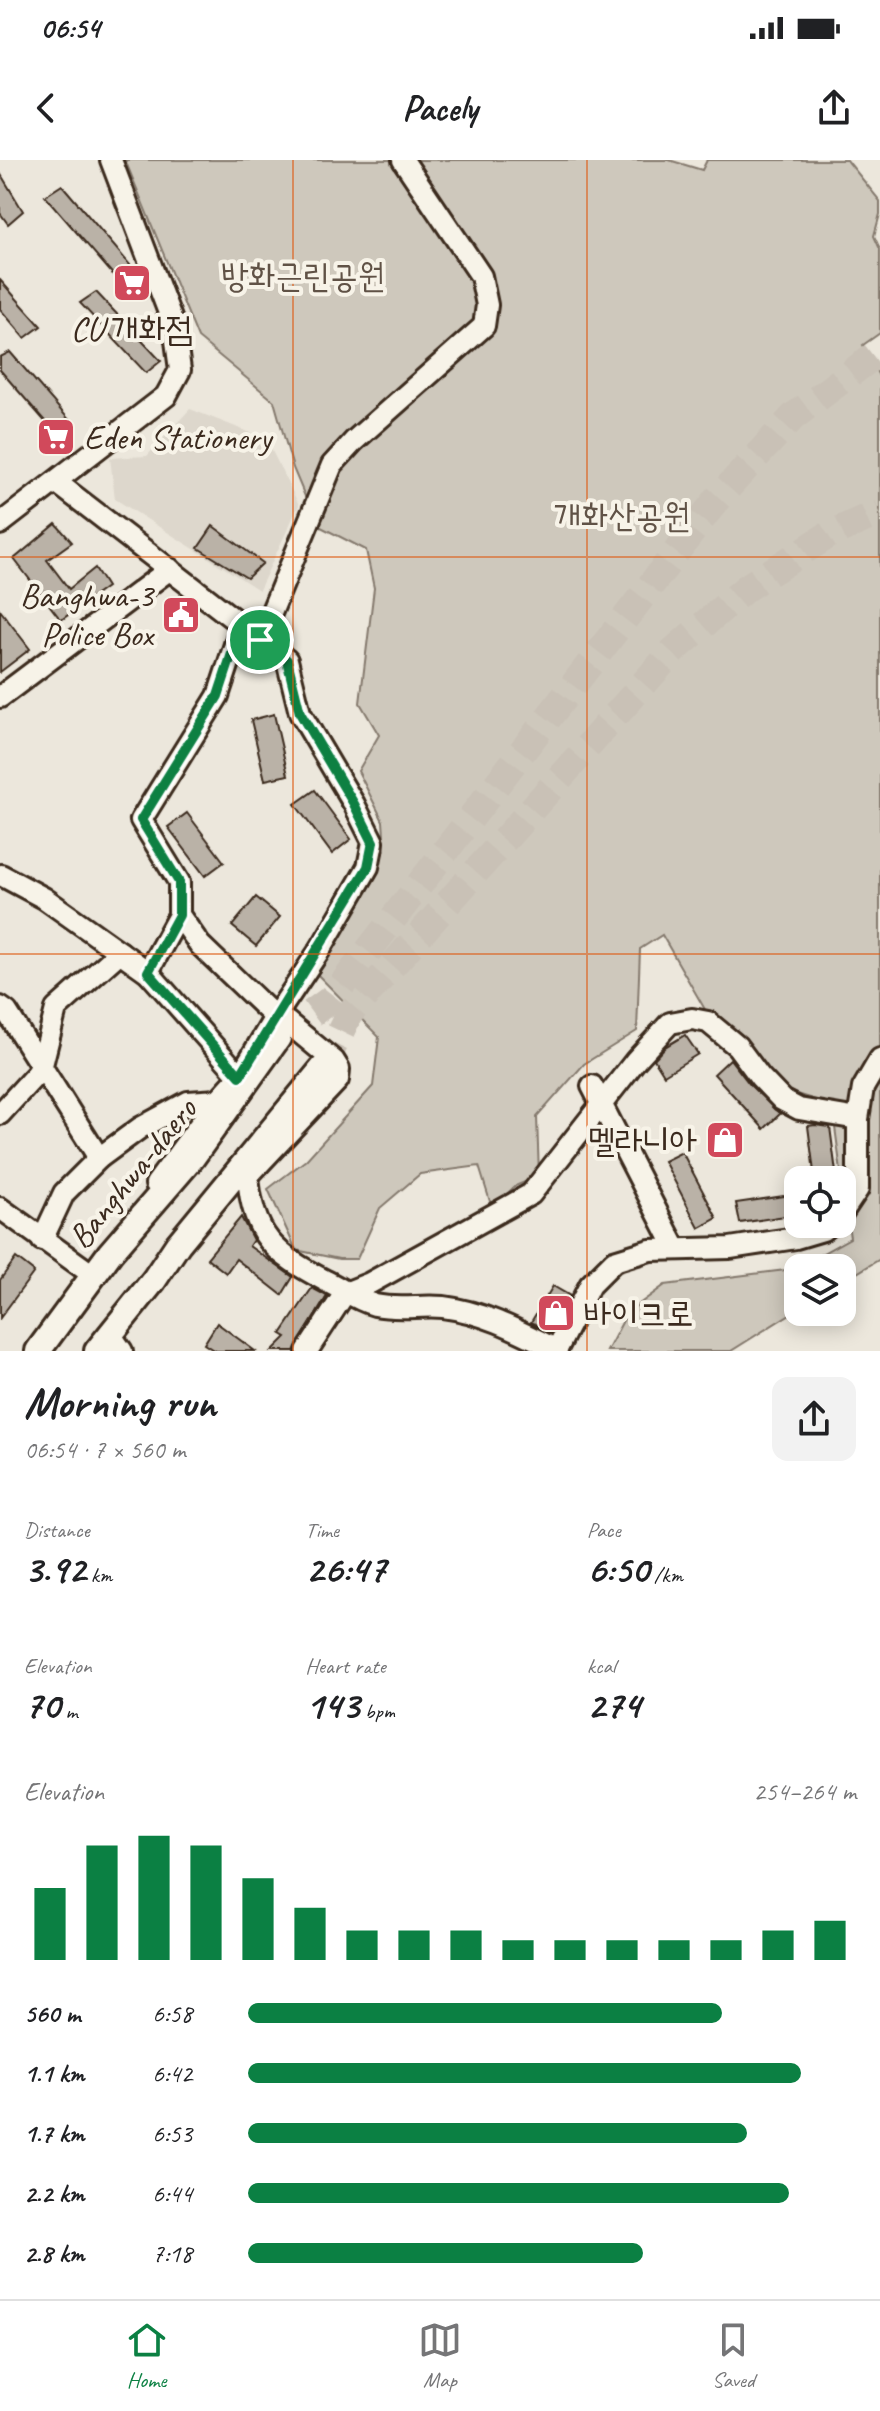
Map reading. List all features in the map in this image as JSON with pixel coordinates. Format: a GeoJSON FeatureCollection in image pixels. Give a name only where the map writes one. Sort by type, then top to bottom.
{"type":"FeatureCollection","features":[{"type":"Feature","properties":{"kind":"main road","name":"Banghwa-daero"},"geometry":{"type":"LineString","coordinates":[[38,1351],[110,1253],[192,1158],[276,1027]]}},
{"type":"Feature","properties":{"kind":"main road"},"geometry":{"type":"LineString","coordinates":[[110,1345],[178,1244],[322,1069]]}},
{"type":"Feature","properties":{"kind":"street"},"geometry":{"type":"LineString","coordinates":[[0,524],[166,396],[180,370],[174,326],[111,160]]}},
{"type":"Feature","properties":{"kind":"street"},"geometry":{"type":"LineString","coordinates":[[260,640],[332,465],[354,441],[484,326],[487,305],[481,276],[403,160]]}},
{"type":"Feature","properties":{"kind":"street"},"geometry":{"type":"LineString","coordinates":[[56,482],[287,660],[300,713],[373,842],[368,867],[303,974],[276,1027],[140,1206],[110,1253]]}},
{"type":"Feature","properties":{"kind":"street"},"geometry":{"type":"LineString","coordinates":[[0,697],[170,569]]}},
{"type":"Feature","properties":{"kind":"street"},"geometry":{"type":"LineString","coordinates":[[148,972],[179,915],[179,882],[141,820],[218,696],[242,623]]}},
{"type":"Feature","properties":{"kind":"street"},"geometry":{"type":"LineString","coordinates":[[0,865],[0,875],[44,898],[148,972],[240,1076]]}},
{"type":"Feature","properties":{"kind":"street"},"geometry":{"type":"LineString","coordinates":[[179,915],[200,945],[276,1027]]}},
{"type":"Feature","properties":{"kind":"street"},"geometry":{"type":"LineString","coordinates":[[0,1114],[41,1069],[56,1009],[120,952]]}},
{"type":"Feature","properties":{"kind":"street"},"geometry":{"type":"LineString","coordinates":[[0,1007],[7,1012],[99,1158]]}},
{"type":"Feature","properties":{"kind":"street"},"geometry":{"type":"LineString","coordinates":[[307,1351],[345,1293],[370,1283],[531,1194],[597,1095],[636,1060],[670,1023],[692,1019],[708,1022],[737,1046],[782,1100],[799,1109],[858,1119]]}},
{"type":"Feature","properties":{"kind":"street"},"geometry":{"type":"LineString","coordinates":[[154,1280],[186,1252],[248,1175],[338,1080],[339,1069],[334,1061],[287,1022],[276,1027]]}},
{"type":"Feature","properties":{"kind":"street"},"geometry":{"type":"LineString","coordinates":[[856,1192],[858,1119],[863,1088],[880,1059]]}},
{"type":"Feature","properties":{"kind":"street"},"geometry":{"type":"LineString","coordinates":[[597,1095],[676,1249]]}},
{"type":"Feature","properties":{"kind":"street"},"geometry":{"type":"LineString","coordinates":[[42,1240],[64,1193],[99,1158],[140,1128],[188,1102],[218,1100]]}},
{"type":"Feature","properties":{"kind":"street"},"geometry":{"type":"LineString","coordinates":[[248,1175],[250,1204],[262,1233],[294,1265],[345,1293],[373,1304],[392,1308],[443,1307],[506,1324],[557,1350],[590,1285],[614,1261],[650,1250],[730,1248],[796,1238]]}},
{"type":"Feature","properties":{"kind":"street"},"geometry":{"type":"LineString","coordinates":[[0,1208],[93,1275]]}},
{"type":"Feature","properties":{"kind":"shaded area"},"geometry":{"type":"Polygon","coordinates":[[[190,409],[266,439],[299,505],[259,590],[115,499],[110,458],[147,456],[190,409]]]}},
{"type":"Feature","properties":{"kind":"green space","name":"개화산공원"},"geometry":{"type":"Polygon","coordinates":[[[125,160],[669,160],[702,170],[707,160],[847,160],[880,201],[874,236],[880,249],[880,333],[863,345],[880,378],[880,1259],[856,1274],[856,1254],[821,1254],[850,1238],[856,1238],[856,1166],[840,1166],[832,1105],[790,1092],[707,1013],[662,935],[640,949],[637,1031],[584,1064],[537,1117],[539,1176],[515,1186],[492,1208],[479,1166],[420,1174],[380,1208],[357,1259],[339,1259],[296,1250],[268,1189],[306,1160],[373,1086],[379,1037],[312,969],[385,850],[383,821],[358,771],[379,735],[360,703],[374,588],[366,550],[317,525],[293,468],[274,401],[198,338],[125,160]]]}},
{"type":"Feature","properties":{"kind":"green space","name":"개화산공원"},"geometry":{"type":"Polygon","coordinates":[[[784,1270],[784,1318],[731,1351],[607,1351],[627,1313],[665,1285],[784,1270]]]}},
{"type":"Feature","properties":{"kind":"building"},"geometry":{"type":"Polygon","coordinates":[[[0,173],[23,211],[8,224],[0,213],[0,173]]]}},
{"type":"Feature","properties":{"kind":"building"},"geometry":{"type":"Polygon","coordinates":[[[62,185],[131,266],[116,278],[45,196],[62,185]]]}},
{"type":"Feature","properties":{"kind":"building"},"geometry":{"type":"Polygon","coordinates":[[[0,280],[41,326],[25,338],[0,309],[0,280]]]}},
{"type":"Feature","properties":{"kind":"building"},"geometry":{"type":"Polygon","coordinates":[[[96,292],[161,361],[146,373],[80,303],[96,292]]]}},
{"type":"Feature","properties":{"kind":"building"},"geometry":{"type":"Polygon","coordinates":[[[10,352],[72,423],[57,435],[0,370],[0,357],[10,352]]]}},
{"type":"Feature","properties":{"kind":"building"},"geometry":{"type":"Polygon","coordinates":[[[56,524],[72,542],[47,560],[69,589],[95,568],[107,587],[61,620],[14,559],[56,524]]]}},
{"type":"Feature","properties":{"kind":"building"},"geometry":{"type":"Polygon","coordinates":[[[213,526],[263,563],[247,578],[198,548],[213,526]]]}},
{"type":"Feature","properties":{"kind":"building"},"geometry":{"type":"Polygon","coordinates":[[[0,610],[30,649],[0,672],[0,610]]]}},
{"type":"Feature","properties":{"kind":"building"},"geometry":{"type":"Polygon","coordinates":[[[274,714],[288,775],[265,780],[251,720],[274,714]]]}},
{"type":"Feature","properties":{"kind":"building"},"geometry":{"type":"Polygon","coordinates":[[[315,790],[351,839],[332,854],[295,804],[315,790]]]}},
{"type":"Feature","properties":{"kind":"building"},"geometry":{"type":"Polygon","coordinates":[[[187,813],[224,862],[205,876],[168,827],[187,813]]]}},
{"type":"Feature","properties":{"kind":"building"},"geometry":{"type":"Polygon","coordinates":[[[256,897],[280,917],[256,946],[232,926],[256,897]]]}},
{"type":"Feature","properties":{"kind":"building"},"geometry":{"type":"Polygon","coordinates":[[[685,1035],[698,1054],[664,1075],[654,1059],[665,1047],[685,1035]]]}},
{"type":"Feature","properties":{"kind":"building"},"geometry":{"type":"Polygon","coordinates":[[[730,1059],[751,1086],[780,1114],[764,1129],[714,1074],[730,1059]]]}},
{"type":"Feature","properties":{"kind":"building"},"geometry":{"type":"Polygon","coordinates":[[[808,1126],[830,1127],[835,1166],[813,1166],[808,1126]]]}},
{"type":"Feature","properties":{"kind":"building"},"geometry":{"type":"Polygon","coordinates":[[[682,1152],[717,1218],[699,1228],[664,1161],[682,1152]]]}},
{"type":"Feature","properties":{"kind":"building"},"geometry":{"type":"Polygon","coordinates":[[[784,1196],[784,1216],[740,1223],[736,1203],[784,1196]]]}},
{"type":"Feature","properties":{"kind":"building"},"geometry":{"type":"Polygon","coordinates":[[[241,1217],[253,1240],[249,1246],[293,1277],[282,1295],[236,1259],[226,1273],[207,1258],[241,1217]]]}},
{"type":"Feature","properties":{"kind":"building"},"geometry":{"type":"Polygon","coordinates":[[[16,1258],[34,1272],[0,1318],[0,1280],[16,1258]]]}},
{"type":"Feature","properties":{"kind":"building"},"geometry":{"type":"Polygon","coordinates":[[[553,1286],[570,1296],[551,1332],[531,1322],[553,1286]]]}},
{"type":"Feature","properties":{"kind":"building"},"geometry":{"type":"Polygon","coordinates":[[[312,1288],[327,1296],[294,1351],[272,1351],[286,1337],[281,1334],[312,1288]]]}},
{"type":"Feature","properties":{"kind":"building"},"geometry":{"type":"Polygon","coordinates":[[[217,1323],[255,1351],[215,1351],[204,1344],[217,1323]]]}},
{"type":"Feature","properties":{"kind":"tunnel"},"geometry":{"type":"LineString","coordinates":[[278,1038],[331,999],[718,498],[793,417],[880,351]]}},
{"type":"Feature","properties":{"kind":"tunnel"},"geometry":{"type":"LineString","coordinates":[[322,1069],[349,1014],[672,652],[746,588],[830,534],[880,512]]}},
{"type":"Feature","properties":{"kind":"place","name":"CU 개화점"},"geometry":{"type":"Point","coordinates":[132,283]}},
{"type":"Feature","properties":{"kind":"place","name":"Eden Stationery"},"geometry":{"type":"Point","coordinates":[56,437]}},
{"type":"Feature","properties":{"kind":"place","name":"Banghwa-3 Police Box"},"geometry":{"type":"Point","coordinates":[181,615]}},
{"type":"Feature","properties":{"kind":"place","name":"멜라니아"},"geometry":{"type":"Point","coordinates":[725,1140]}},
{"type":"Feature","properties":{"kind":"place","name":"바이크로"},"geometry":{"type":"Point","coordinates":[556,1313]}},
{"type":"Feature","properties":{"kind":"route"},"geometry":{"type":"LineString","coordinates":[[242,623],[260,640],[287,660],[300,713],[373,842],[368,867],[240,1076],[148,972],[179,915],[179,882],[141,820],[218,696],[242,623]]}},
{"type":"Feature","properties":{"kind":"park label","name":"방화근린공원"},"geometry":{"type":"Point","coordinates":[303,275]}}]}
